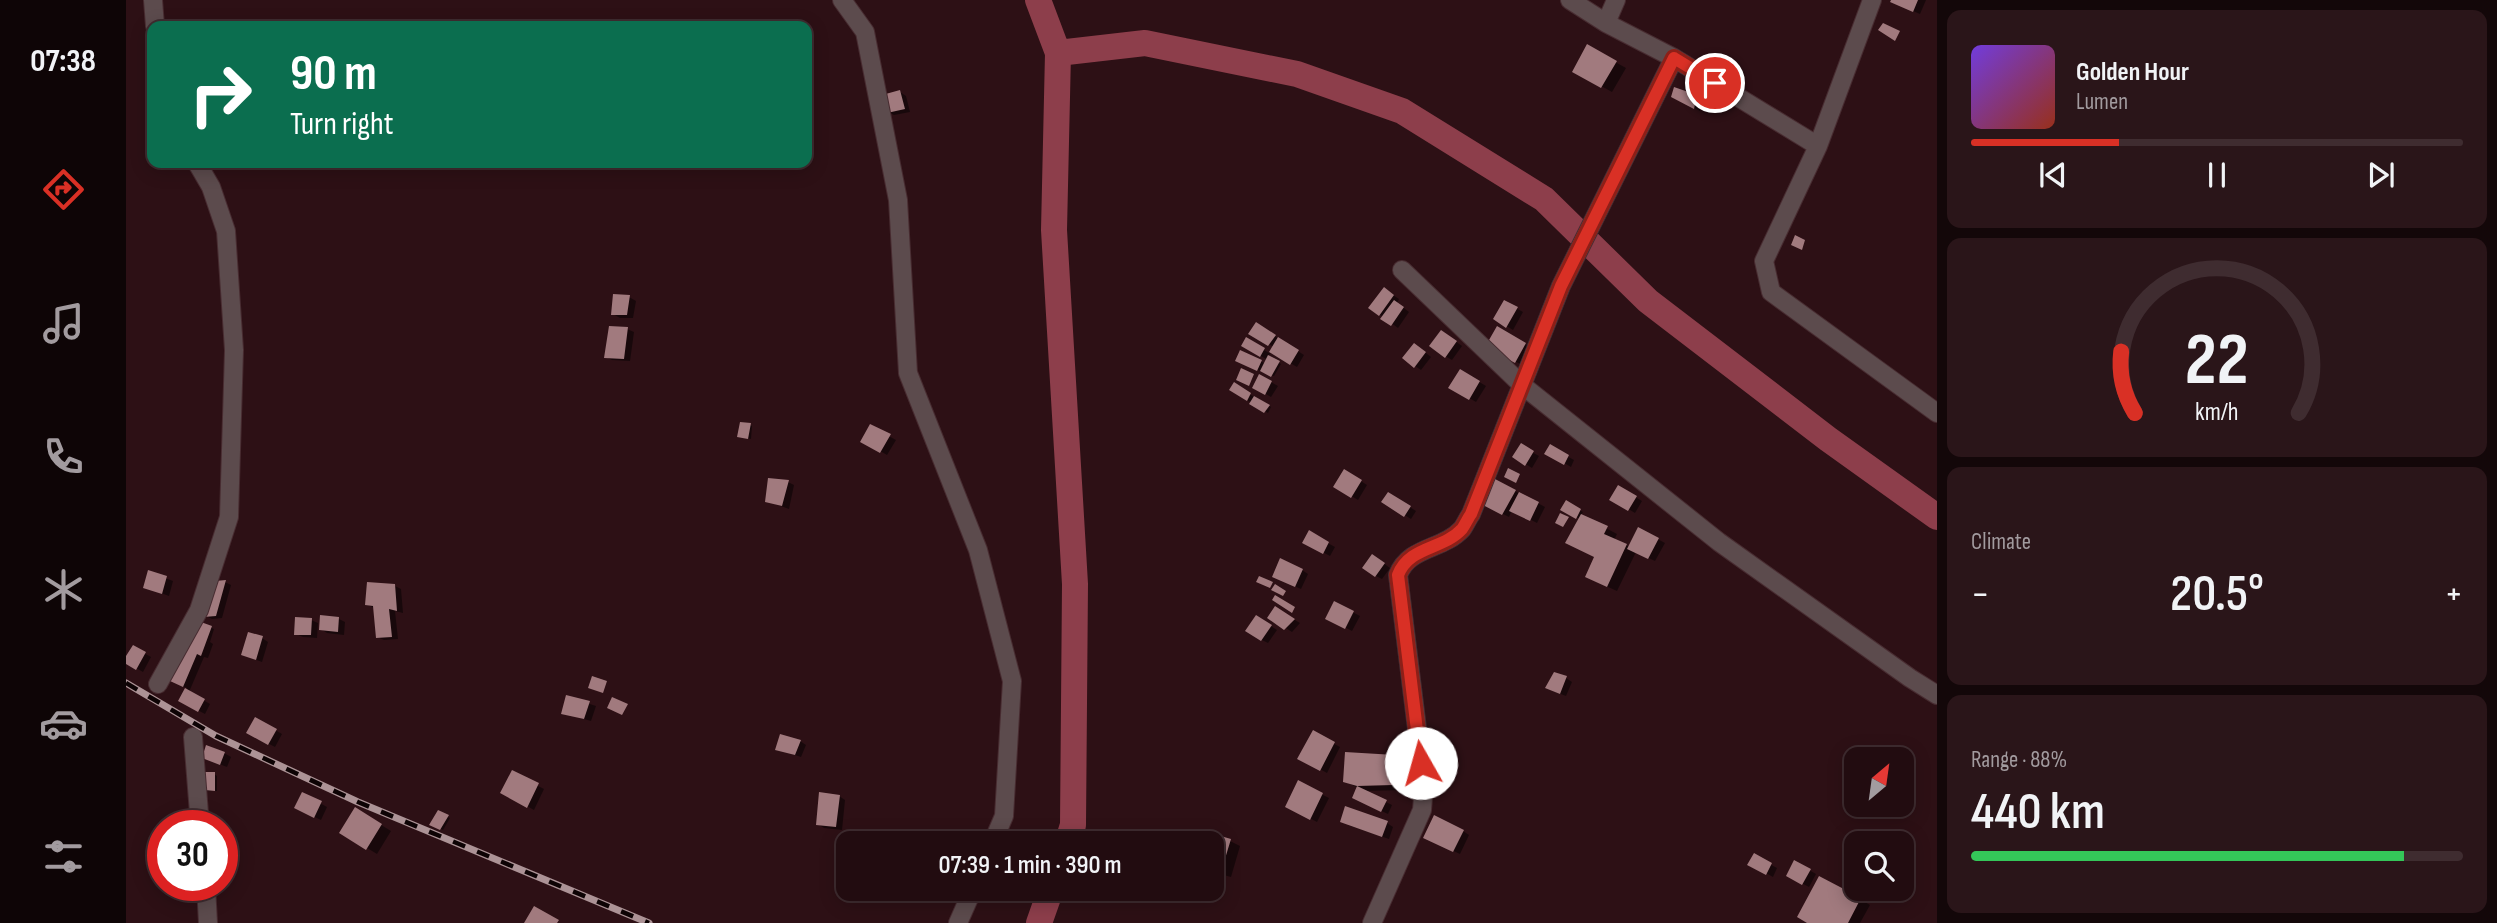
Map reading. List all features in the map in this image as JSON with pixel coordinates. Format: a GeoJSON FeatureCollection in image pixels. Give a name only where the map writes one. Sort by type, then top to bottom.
{"type":"FeatureCollection","features":[{"type":"Feature","properties":{"kind":"street"},"geometry":{"type":"LineString","coordinates":[[153,0],[155,21]]}},
{"type":"Feature","properties":{"kind":"street"},"geometry":{"type":"LineString","coordinates":[[842,0],[865,32],[898,200],[908,373],[978,550],[1012,681],[1003,816],[997,831]]}},
{"type":"Feature","properties":{"kind":"street"},"geometry":{"type":"LineString","coordinates":[[1570,0],[1606,23],[1674,58],[1818,146]]}},
{"type":"Feature","properties":{"kind":"street"},"geometry":{"type":"LineString","coordinates":[[1606,23],[1616,0]]}},
{"type":"Feature","properties":{"kind":"street"},"geometry":{"type":"LineString","coordinates":[[1872,0],[1818,146],[1764,261],[1771,292],[1937,413]]}},
{"type":"Feature","properties":{"kind":"street"},"geometry":{"type":"LineString","coordinates":[[1372,923],[1422,810],[1424,785],[1398,575],[1409,557],[1450,538],[1462,528],[1471,514],[1561,286],[1674,58]]}},
{"type":"Feature","properties":{"kind":"street"},"geometry":{"type":"LineString","coordinates":[[158,684],[199,610],[229,517],[234,350],[226,231],[211,187],[200,168]]}},
{"type":"Feature","properties":{"kind":"street"},"geometry":{"type":"LineString","coordinates":[[1402,270],[1522,385],[1720,542],[1937,695]]}},
{"type":"Feature","properties":{"kind":"street"},"geometry":{"type":"LineString","coordinates":[[193,737],[199,810]]}},
{"type":"Feature","properties":{"kind":"street"},"geometry":{"type":"LineString","coordinates":[[207,901],[208,923]]}},
{"type":"Feature","properties":{"kind":"street"},"geometry":{"type":"LineString","coordinates":[[958,923],[968,901]]}},
{"type":"Feature","properties":{"kind":"building"},"geometry":{"type":"Polygon","coordinates":[[[1918,0],[1913,12],[1890,2],[1918,0]]]}},
{"type":"Feature","properties":{"kind":"building"},"geometry":{"type":"Polygon","coordinates":[[[1883,23],[1900,31],[1895,41],[1878,30],[1883,23]]]}},
{"type":"Feature","properties":{"kind":"building"},"geometry":{"type":"Polygon","coordinates":[[[1587,44],[1617,61],[1601,88],[1572,72],[1587,44]]]}},
{"type":"Feature","properties":{"kind":"building"},"geometry":{"type":"Polygon","coordinates":[[[1674,87],[1697,95],[1694,109],[1671,97],[1674,87]]]}},
{"type":"Feature","properties":{"kind":"building"},"geometry":{"type":"Polygon","coordinates":[[[900,90],[905,109],[887,113],[882,95],[900,90]]]}},
{"type":"Feature","properties":{"kind":"building"},"geometry":{"type":"Polygon","coordinates":[[[1795,235],[1805,240],[1802,250],[1791,245],[1795,235]]]}},
{"type":"Feature","properties":{"kind":"building"},"geometry":{"type":"Polygon","coordinates":[[[1384,287],[1394,295],[1379,316],[1368,308],[1384,287]]]}},
{"type":"Feature","properties":{"kind":"building"},"geometry":{"type":"Polygon","coordinates":[[[613,294],[630,295],[627,315],[611,315],[613,294]]]}},
{"type":"Feature","properties":{"kind":"building"},"geometry":{"type":"Polygon","coordinates":[[[1394,300],[1404,307],[1391,326],[1380,319],[1394,300]]]}},
{"type":"Feature","properties":{"kind":"building"},"geometry":{"type":"Polygon","coordinates":[[[1504,300],[1518,307],[1506,328],[1493,319],[1504,300]]]}},
{"type":"Feature","properties":{"kind":"building"},"geometry":{"type":"Polygon","coordinates":[[[1256,322],[1276,335],[1268,346],[1248,334],[1256,322]]]}},
{"type":"Feature","properties":{"kind":"building"},"geometry":{"type":"Polygon","coordinates":[[[609,326],[628,327],[624,359],[604,358],[609,326]]]}},
{"type":"Feature","properties":{"kind":"building"},"geometry":{"type":"Polygon","coordinates":[[[1497,326],[1526,343],[1515,363],[1485,347],[1497,326]]]}},
{"type":"Feature","properties":{"kind":"building"},"geometry":{"type":"Polygon","coordinates":[[[1441,330],[1457,341],[1445,358],[1429,346],[1441,330]]]}},
{"type":"Feature","properties":{"kind":"building"},"geometry":{"type":"Polygon","coordinates":[[[1246,337],[1265,348],[1260,357],[1241,346],[1246,337]]]}},
{"type":"Feature","properties":{"kind":"building"},"geometry":{"type":"Polygon","coordinates":[[[1278,337],[1299,350],[1290,365],[1269,352],[1278,337]]]}},
{"type":"Feature","properties":{"kind":"building"},"geometry":{"type":"Polygon","coordinates":[[[1414,343],[1426,352],[1414,368],[1402,358],[1414,343]]]}},
{"type":"Feature","properties":{"kind":"building"},"geometry":{"type":"Polygon","coordinates":[[[1240,350],[1262,360],[1257,371],[1235,361],[1240,350]]]}},
{"type":"Feature","properties":{"kind":"building"},"geometry":{"type":"Polygon","coordinates":[[[1268,355],[1280,361],[1271,377],[1260,371],[1268,355]]]}},
{"type":"Feature","properties":{"kind":"building"},"geometry":{"type":"Polygon","coordinates":[[[1241,368],[1254,374],[1249,386],[1236,380],[1241,368]]]}},
{"type":"Feature","properties":{"kind":"building"},"geometry":{"type":"Polygon","coordinates":[[[1460,369],[1480,381],[1469,400],[1448,388],[1460,369]]]}},
{"type":"Feature","properties":{"kind":"building"},"geometry":{"type":"Polygon","coordinates":[[[1259,374],[1272,381],[1265,395],[1252,388],[1259,374]]]}},
{"type":"Feature","properties":{"kind":"building"},"geometry":{"type":"Polygon","coordinates":[[[1234,382],[1251,393],[1247,401],[1229,390],[1234,382]]]}},
{"type":"Feature","properties":{"kind":"building"},"geometry":{"type":"Polygon","coordinates":[[[1254,396],[1270,405],[1264,413],[1249,404],[1254,396]]]}},
{"type":"Feature","properties":{"kind":"building"},"geometry":{"type":"Polygon","coordinates":[[[740,422],[751,423],[748,439],[737,437],[740,422]]]}},
{"type":"Feature","properties":{"kind":"building"},"geometry":{"type":"Polygon","coordinates":[[[870,424],[891,434],[880,453],[860,442],[870,424]]]}},
{"type":"Feature","properties":{"kind":"building"},"geometry":{"type":"Polygon","coordinates":[[[1521,443],[1534,451],[1525,466],[1512,457],[1521,443]]]}},
{"type":"Feature","properties":{"kind":"building"},"geometry":{"type":"Polygon","coordinates":[[[1550,444],[1569,455],[1564,465],[1544,454],[1550,444]]]}},
{"type":"Feature","properties":{"kind":"building"},"geometry":{"type":"Polygon","coordinates":[[[1508,468],[1520,474],[1516,483],[1504,477],[1508,468]]]}},
{"type":"Feature","properties":{"kind":"building"},"geometry":{"type":"Polygon","coordinates":[[[1344,469],[1362,480],[1351,498],[1333,487],[1344,469]]]}},
{"type":"Feature","properties":{"kind":"building"},"geometry":{"type":"Polygon","coordinates":[[[768,478],[789,480],[782,506],[765,502],[768,478]]]}},
{"type":"Feature","properties":{"kind":"building"},"geometry":{"type":"Polygon","coordinates":[[[1495,479],[1516,490],[1502,515],[1481,504],[1495,479]]]}},
{"type":"Feature","properties":{"kind":"building"},"geometry":{"type":"Polygon","coordinates":[[[1618,485],[1637,496],[1628,511],[1609,500],[1618,485]]]}},
{"type":"Feature","properties":{"kind":"building"},"geometry":{"type":"Polygon","coordinates":[[[1388,492],[1411,506],[1404,517],[1381,502],[1388,492]]]}},
{"type":"Feature","properties":{"kind":"building"},"geometry":{"type":"Polygon","coordinates":[[[1519,492],[1539,502],[1530,521],[1509,511],[1519,492]]]}},
{"type":"Feature","properties":{"kind":"building"},"geometry":{"type":"Polygon","coordinates":[[[1566,500],[1581,509],[1576,519],[1560,510],[1566,500]]]}},
{"type":"Feature","properties":{"kind":"building"},"geometry":{"type":"Polygon","coordinates":[[[1560,513],[1569,517],[1563,527],[1555,523],[1560,513]]]}},
{"type":"Feature","properties":{"kind":"building"},"geometry":{"type":"Polygon","coordinates":[[[1581,514],[1608,526],[1604,534],[1627,544],[1607,587],[1585,577],[1594,557],[1565,543],[1581,514]]]}},
{"type":"Feature","properties":{"kind":"building"},"geometry":{"type":"Polygon","coordinates":[[[1638,527],[1659,538],[1648,559],[1627,549],[1638,527]]]}},
{"type":"Feature","properties":{"kind":"building"},"geometry":{"type":"Polygon","coordinates":[[[1309,530],[1329,542],[1323,554],[1302,543],[1309,530]]]}},
{"type":"Feature","properties":{"kind":"building"},"geometry":{"type":"Polygon","coordinates":[[[1372,554],[1385,563],[1375,577],[1362,568],[1372,554]]]}},
{"type":"Feature","properties":{"kind":"building"},"geometry":{"type":"Polygon","coordinates":[[[1280,558],[1303,569],[1295,587],[1272,577],[1280,558]]]}},
{"type":"Feature","properties":{"kind":"building"},"geometry":{"type":"Polygon","coordinates":[[[148,570],[167,576],[162,594],[143,588],[148,570]]]}},
{"type":"Feature","properties":{"kind":"building"},"geometry":{"type":"Polygon","coordinates":[[[1259,576],[1273,582],[1270,588],[1256,582],[1259,576]]]}},
{"type":"Feature","properties":{"kind":"building"},"geometry":{"type":"Polygon","coordinates":[[[226,580],[216,616],[204,617],[215,581],[226,580]]]}},
{"type":"Feature","properties":{"kind":"building"},"geometry":{"type":"Polygon","coordinates":[[[367,582],[395,584],[397,611],[389,609],[392,637],[376,638],[373,606],[365,605],[367,582]]]}},
{"type":"Feature","properties":{"kind":"building"},"geometry":{"type":"Polygon","coordinates":[[[1275,584],[1286,591],[1283,596],[1271,590],[1275,584]]]}},
{"type":"Feature","properties":{"kind":"building"},"geometry":{"type":"Polygon","coordinates":[[[1275,595],[1295,607],[1292,613],[1272,600],[1275,595]]]}},
{"type":"Feature","properties":{"kind":"building"},"geometry":{"type":"Polygon","coordinates":[[[1334,601],[1354,611],[1345,629],[1325,619],[1334,601]]]}},
{"type":"Feature","properties":{"kind":"building"},"geometry":{"type":"Polygon","coordinates":[[[1275,606],[1295,619],[1284,630],[1267,618],[1275,606]]]}},
{"type":"Feature","properties":{"kind":"building"},"geometry":{"type":"Polygon","coordinates":[[[320,615],[339,617],[338,632],[319,630],[320,615]]]}},
{"type":"Feature","properties":{"kind":"building"},"geometry":{"type":"Polygon","coordinates":[[[1256,615],[1272,625],[1261,641],[1245,631],[1256,615]]]}},
{"type":"Feature","properties":{"kind":"building"},"geometry":{"type":"Polygon","coordinates":[[[295,617],[312,618],[311,635],[294,635],[295,617]]]}},
{"type":"Feature","properties":{"kind":"building"},"geometry":{"type":"Polygon","coordinates":[[[198,621],[212,626],[201,656],[197,654],[183,687],[170,681],[198,621]]]}},
{"type":"Feature","properties":{"kind":"building"},"geometry":{"type":"Polygon","coordinates":[[[248,632],[263,636],[256,660],[241,655],[248,632]]]}},
{"type":"Feature","properties":{"kind":"building"},"geometry":{"type":"Polygon","coordinates":[[[133,645],[146,652],[136,670],[126,664],[126,656],[133,645]]]}},
{"type":"Feature","properties":{"kind":"building"},"geometry":{"type":"Polygon","coordinates":[[[1554,672],[1567,676],[1560,694],[1545,688],[1554,672]]]}},
{"type":"Feature","properties":{"kind":"building"},"geometry":{"type":"Polygon","coordinates":[[[592,676],[607,681],[603,693],[588,688],[592,676]]]}},
{"type":"Feature","properties":{"kind":"building"},"geometry":{"type":"Polygon","coordinates":[[[185,688],[205,699],[198,712],[178,701],[185,688]]]}},
{"type":"Feature","properties":{"kind":"building"},"geometry":{"type":"Polygon","coordinates":[[[566,695],[590,701],[584,719],[561,714],[566,695]]]}},
{"type":"Feature","properties":{"kind":"building"},"geometry":{"type":"Polygon","coordinates":[[[612,697],[628,704],[622,715],[607,708],[612,697]]]}},
{"type":"Feature","properties":{"kind":"building"},"geometry":{"type":"Polygon","coordinates":[[[255,717],[277,729],[268,745],[246,733],[255,717]]]}},
{"type":"Feature","properties":{"kind":"building"},"geometry":{"type":"Polygon","coordinates":[[[1313,730],[1335,742],[1320,771],[1297,759],[1313,730]]]}},
{"type":"Feature","properties":{"kind":"building"},"geometry":{"type":"Polygon","coordinates":[[[780,734],[801,740],[795,755],[775,750],[780,734]]]}},
{"type":"Feature","properties":{"kind":"building"},"geometry":{"type":"Polygon","coordinates":[[[206,745],[225,752],[220,765],[202,758],[206,745]]]}},
{"type":"Feature","properties":{"kind":"building"},"geometry":{"type":"Polygon","coordinates":[[[1345,752],[1395,755],[1393,785],[1357,786],[1343,782],[1345,752]]]}},
{"type":"Feature","properties":{"kind":"building"},"geometry":{"type":"Polygon","coordinates":[[[512,770],[539,783],[527,808],[500,793],[512,770]]]}},
{"type":"Feature","properties":{"kind":"building"},"geometry":{"type":"Polygon","coordinates":[[[204,772],[215,772],[215,791],[204,790],[204,772]]]}},
{"type":"Feature","properties":{"kind":"building"},"geometry":{"type":"Polygon","coordinates":[[[1298,780],[1323,793],[1310,820],[1285,807],[1298,780]]]}},
{"type":"Feature","properties":{"kind":"building"},"geometry":{"type":"Polygon","coordinates":[[[1357,786],[1387,800],[1381,812],[1352,798],[1357,786]]]}},
{"type":"Feature","properties":{"kind":"building"},"geometry":{"type":"Polygon","coordinates":[[[302,792],[322,801],[314,818],[294,808],[302,792]]]}},
{"type":"Feature","properties":{"kind":"building"},"geometry":{"type":"Polygon","coordinates":[[[819,792],[840,795],[836,827],[816,825],[819,792]]]}},
{"type":"Feature","properties":{"kind":"building"},"geometry":{"type":"Polygon","coordinates":[[[1345,806],[1388,821],[1382,837],[1340,822],[1345,806]]]}},
{"type":"Feature","properties":{"kind":"building"},"geometry":{"type":"Polygon","coordinates":[[[355,807],[382,824],[366,850],[339,833],[355,807]]]}},
{"type":"Feature","properties":{"kind":"building"},"geometry":{"type":"Polygon","coordinates":[[[438,810],[449,815],[440,830],[429,825],[438,810]]]}},
{"type":"Feature","properties":{"kind":"building"},"geometry":{"type":"Polygon","coordinates":[[[1434,815],[1464,830],[1453,852],[1423,838],[1434,815]]]}},
{"type":"Feature","properties":{"kind":"building"},"geometry":{"type":"Polygon","coordinates":[[[1224,837],[1231,839],[1224,862],[1224,837]]]}},
{"type":"Feature","properties":{"kind":"building"},"geometry":{"type":"Polygon","coordinates":[[[1754,853],[1772,863],[1766,875],[1747,865],[1754,853]]]}},
{"type":"Feature","properties":{"kind":"building"},"geometry":{"type":"Polygon","coordinates":[[[1794,860],[1811,869],[1802,885],[1786,876],[1794,860]]]}},
{"type":"Feature","properties":{"kind":"building"},"geometry":{"type":"Polygon","coordinates":[[[1819,876],[1844,889],[1844,901],[1859,901],[1848,923],[1807,923],[1797,917],[1819,876]]]}},
{"type":"Feature","properties":{"kind":"building"},"geometry":{"type":"Polygon","coordinates":[[[534,906],[559,920],[557,923],[524,923],[534,906]]]}},
{"type":"Feature","properties":{"kind":"waterway"},"geometry":{"type":"LineString","coordinates":[[1038,0],[1058,53],[1054,230],[1075,584],[1071,831]]}},
{"type":"Feature","properties":{"kind":"waterway"},"geometry":{"type":"LineString","coordinates":[[1058,53],[1145,43],[1297,74],[1402,111],[1544,199],[1648,301],[1828,439],[1937,517]]}},
{"type":"Feature","properties":{"kind":"waterway"},"geometry":{"type":"LineString","coordinates":[[1039,923],[1047,901]]}},
{"type":"Feature","properties":{"kind":"railway"},"geometry":{"type":"LineString","coordinates":[[126,683],[216,736],[358,802],[649,923]]}},
{"type":"Feature","properties":{"kind":"route"},"geometry":{"type":"LineString","coordinates":[[1421,763],[1398,575],[1402,565],[1409,557],[1450,538],[1462,528],[1471,514],[1561,286],[1674,58],[1715,83]]}}]}
